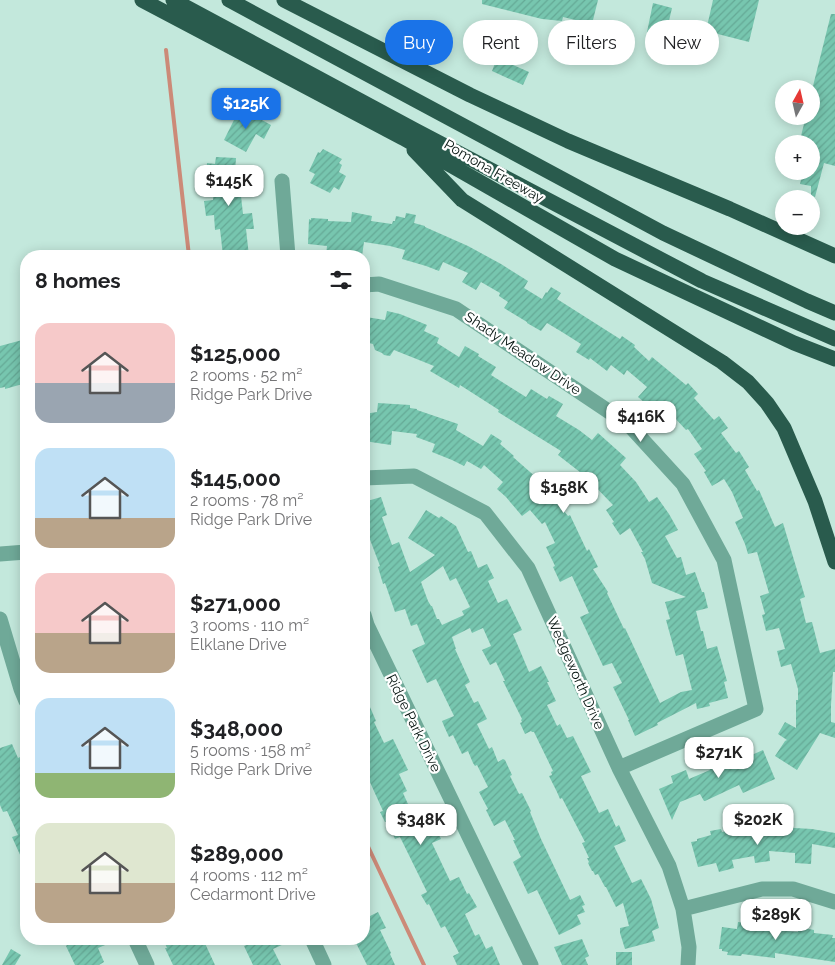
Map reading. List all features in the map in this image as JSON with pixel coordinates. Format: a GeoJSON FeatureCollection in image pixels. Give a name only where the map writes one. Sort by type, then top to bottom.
{"type":"FeatureCollection","features":[{"type":"Feature","properties":{"kind":"highway","name":"Pomona Freeway"},"geometry":{"type":"LineString","coordinates":[[142,0],[403,138],[615,259],[794,343],[835,359]]}},
{"type":"Feature","properties":{"kind":"highway"},"geometry":{"type":"LineString","coordinates":[[173,0],[702,281],[835,339]]}},
{"type":"Feature","properties":{"kind":"highway"},"geometry":{"type":"LineString","coordinates":[[193,0],[471,150],[711,274],[835,330]]}},
{"type":"Feature","properties":{"kind":"highway","name":"Pomona Freeway"},"geometry":{"type":"LineString","coordinates":[[229,0],[663,233],[835,313]]}},
{"type":"Feature","properties":{"kind":"highway"},"geometry":{"type":"LineString","coordinates":[[284,0],[446,83],[559,137],[730,209],[835,256]]}},
{"type":"Feature","properties":{"kind":"highway"},"geometry":{"type":"LineString","coordinates":[[403,138],[462,200],[722,362],[748,382],[767,403],[784,428],[815,501],[835,562]]}},
{"type":"Feature","properties":{"kind":"street"},"geometry":{"type":"LineString","coordinates":[[282,181],[288,250]]}},
{"type":"Feature","properties":{"kind":"street","name":"Shady Meadow Drive"},"geometry":{"type":"LineString","coordinates":[[370,285],[379,284],[456,309],[629,424],[683,484],[724,560],[756,710],[619,768]]}},
{"type":"Feature","properties":{"kind":"street","name":"Wedgeworth Drive"},"geometry":{"type":"LineString","coordinates":[[370,478],[414,476],[485,513],[528,568],[619,768],[669,866],[683,909],[689,947],[688,965]]}},
{"type":"Feature","properties":{"kind":"street"},"geometry":{"type":"LineString","coordinates":[[0,554],[20,552]]}},
{"type":"Feature","properties":{"kind":"street"},"geometry":{"type":"LineString","coordinates":[[0,620],[20,686]]}},
{"type":"Feature","properties":{"kind":"street","name":"Ridge Park Drive"},"geometry":{"type":"LineString","coordinates":[[370,631],[531,965]]}},
{"type":"Feature","properties":{"kind":"street"},"geometry":{"type":"LineString","coordinates":[[683,909],[762,889],[793,889],[835,902]]}},
{"type":"Feature","properties":{"kind":"street"},"geometry":{"type":"LineString","coordinates":[[137,945],[146,965]]}},
{"type":"Feature","properties":{"kind":"street"},"geometry":{"type":"LineString","coordinates":[[315,945],[324,965]]}},
{"type":"Feature","properties":{"kind":"building"},"geometry":{"type":"Polygon","coordinates":[[[482,0],[598,0],[593,20],[575,20],[563,17],[562,20],[542,19],[482,4],[482,0]]]}},
{"type":"Feature","properties":{"kind":"building"},"geometry":{"type":"Polygon","coordinates":[[[713,0],[759,0],[749,42],[719,34],[719,20],[708,20],[713,0]]]}},
{"type":"Feature","properties":{"kind":"building"},"geometry":{"type":"Polygon","coordinates":[[[653,3],[672,8],[669,20],[649,20],[653,3]]]}},
{"type":"Feature","properties":{"kind":"building"},"geometry":{"type":"Polygon","coordinates":[[[831,14],[835,14],[835,166],[824,163],[820,178],[820,135],[801,135],[804,125],[820,125],[820,80],[814,80],[831,14]]]}},
{"type":"Feature","properties":{"kind":"building"},"geometry":{"type":"Polygon","coordinates":[[[494,65],[513,65],[529,72],[523,85],[492,71],[494,65]]]}},
{"type":"Feature","properties":{"kind":"building"},"geometry":{"type":"Polygon","coordinates":[[[240,108],[271,125],[264,139],[256,134],[246,152],[224,140],[240,108]]]}},
{"type":"Feature","properties":{"kind":"building"},"geometry":{"type":"Polygon","coordinates":[[[323,149],[342,159],[339,163],[342,165],[339,172],[346,176],[339,190],[334,187],[330,193],[310,183],[315,174],[309,171],[318,152],[320,153],[323,149]]]}},
{"type":"Feature","properties":{"kind":"building"},"geometry":{"type":"Polygon","coordinates":[[[216,157],[236,158],[235,173],[242,173],[241,196],[243,214],[252,213],[254,229],[246,229],[248,250],[222,250],[220,229],[215,230],[214,215],[206,216],[204,201],[213,200],[215,177],[206,177],[207,163],[215,164],[216,157]]]}},
{"type":"Feature","properties":{"kind":"building"},"geometry":{"type":"Polygon","coordinates":[[[801,180],[820,180],[817,190],[811,190],[811,186],[800,184],[801,180]]]}},
{"type":"Feature","properties":{"kind":"building"},"geometry":{"type":"Polygon","coordinates":[[[352,212],[372,216],[371,221],[392,224],[396,216],[405,218],[406,213],[416,215],[414,223],[425,226],[468,246],[501,264],[528,281],[524,288],[542,299],[551,287],[561,293],[557,299],[620,339],[622,336],[635,345],[634,347],[649,361],[652,357],[686,385],[688,383],[698,394],[694,398],[714,420],[719,416],[728,428],[721,433],[736,453],[739,451],[749,467],[745,470],[757,491],[759,490],[775,527],[783,523],[805,597],[800,599],[806,623],[812,622],[820,653],[835,649],[831,722],[835,723],[835,738],[820,733],[797,770],[775,756],[787,740],[778,734],[785,722],[796,728],[798,689],[791,664],[781,667],[777,651],[785,649],[779,628],[766,631],[762,615],[765,614],[760,596],[769,593],[757,552],[748,554],[735,522],[743,518],[732,492],[724,479],[712,486],[704,472],[706,471],[694,454],[702,449],[688,429],[686,430],[673,416],[666,424],[658,414],[638,397],[647,387],[627,370],[624,375],[611,365],[607,371],[590,358],[589,360],[576,352],[581,344],[547,323],[541,331],[527,323],[504,308],[508,302],[499,296],[500,293],[481,282],[476,290],[462,282],[468,273],[443,262],[439,271],[402,259],[405,250],[390,246],[364,242],[363,250],[327,250],[327,246],[308,244],[309,219],[351,222],[352,212]]]}},
{"type":"Feature","properties":{"kind":"building"},"geometry":{"type":"Polygon","coordinates":[[[387,311],[400,314],[427,325],[424,331],[439,338],[437,343],[459,357],[465,346],[479,354],[478,356],[496,367],[491,375],[526,397],[531,389],[547,399],[549,396],[563,404],[556,416],[592,440],[598,433],[626,458],[620,465],[636,482],[649,502],[657,497],[678,530],[665,536],[677,558],[681,557],[686,575],[695,572],[702,592],[704,592],[708,608],[696,611],[707,649],[717,646],[727,681],[724,682],[728,698],[709,703],[710,706],[697,709],[696,703],[635,736],[613,687],[622,683],[612,663],[603,666],[580,617],[589,613],[572,576],[560,582],[553,567],[555,566],[546,547],[555,543],[545,522],[542,524],[530,510],[522,516],[497,489],[503,482],[484,465],[481,469],[467,461],[464,466],[432,452],[435,444],[416,437],[417,434],[392,431],[391,445],[370,442],[370,413],[377,412],[378,403],[410,405],[410,408],[458,424],[456,430],[483,446],[491,434],[502,441],[500,444],[542,483],[545,480],[553,490],[549,493],[568,516],[570,515],[587,551],[589,549],[598,567],[593,569],[608,592],[660,703],[681,692],[692,690],[683,654],[676,656],[666,620],[670,619],[665,602],[686,597],[652,583],[641,552],[643,552],[630,528],[620,535],[606,510],[613,505],[585,476],[558,455],[561,451],[498,412],[499,410],[460,385],[459,388],[430,371],[434,366],[394,350],[390,356],[375,350],[373,344],[370,343],[370,318],[385,320],[387,311]]]}},
{"type":"Feature","properties":{"kind":"building"},"geometry":{"type":"Polygon","coordinates":[[[20,341],[20,385],[5,389],[5,387],[0,388],[0,346],[20,341]]]}},
{"type":"Feature","properties":{"kind":"building"},"geometry":{"type":"Polygon","coordinates":[[[381,497],[387,515],[382,517],[392,545],[399,542],[410,572],[435,555],[408,538],[426,510],[439,518],[441,516],[456,526],[468,552],[471,551],[478,568],[487,564],[494,578],[488,581],[498,603],[507,599],[522,630],[513,634],[529,672],[541,666],[556,701],[547,705],[557,726],[560,724],[567,738],[573,736],[591,772],[581,776],[599,813],[608,809],[616,827],[619,825],[626,841],[614,846],[632,883],[641,879],[651,899],[659,928],[652,931],[655,941],[625,949],[620,928],[629,926],[623,903],[616,907],[598,874],[595,875],[592,871],[588,863],[587,858],[589,858],[582,843],[585,842],[549,776],[552,775],[551,772],[553,771],[534,732],[531,731],[525,734],[520,723],[522,719],[503,681],[505,681],[496,662],[490,665],[482,650],[491,646],[483,628],[472,633],[470,628],[452,637],[455,649],[470,682],[465,685],[474,703],[478,701],[487,719],[477,724],[489,749],[492,747],[498,762],[503,759],[505,760],[512,775],[510,776],[519,794],[522,793],[531,811],[541,839],[570,900],[580,895],[585,905],[582,906],[585,912],[577,915],[581,924],[559,935],[537,890],[528,894],[513,862],[521,857],[513,840],[515,840],[505,820],[494,826],[479,792],[488,787],[477,765],[475,766],[473,763],[468,751],[462,754],[453,735],[449,737],[442,721],[454,716],[436,679],[427,683],[412,650],[425,644],[417,624],[411,626],[405,609],[395,612],[385,583],[383,584],[378,567],[380,566],[370,540],[370,500],[381,497]],[[443,566],[421,582],[428,601],[442,625],[464,615],[462,611],[470,607],[456,578],[450,581],[443,566]]]}},
{"type":"Feature","properties":{"kind":"building"},"geometry":{"type":"Polygon","coordinates":[[[370,707],[376,721],[374,722],[384,743],[393,739],[408,770],[399,774],[407,791],[403,793],[412,813],[425,806],[441,839],[432,843],[450,881],[459,877],[467,894],[469,893],[477,907],[465,914],[475,936],[479,934],[486,949],[492,946],[500,965],[457,965],[453,956],[459,953],[445,926],[441,928],[429,904],[427,905],[421,895],[427,892],[400,837],[395,839],[387,822],[385,822],[380,812],[383,811],[370,782],[370,707]]]}},
{"type":"Feature","properties":{"kind":"building"},"geometry":{"type":"Polygon","coordinates":[[[12,744],[18,758],[20,757],[20,855],[12,837],[18,835],[7,811],[3,812],[0,805],[0,748],[12,744]]]}},
{"type":"Feature","properties":{"kind":"building"},"geometry":{"type":"Polygon","coordinates":[[[741,749],[745,758],[763,750],[775,779],[743,793],[739,785],[705,801],[700,794],[680,802],[672,820],[659,789],[673,783],[671,776],[686,770],[689,779],[710,770],[707,761],[741,749]]]}},
{"type":"Feature","properties":{"kind":"building"},"geometry":{"type":"Polygon","coordinates":[[[755,827],[756,835],[778,831],[778,827],[812,829],[835,833],[835,848],[812,844],[811,864],[795,863],[795,853],[769,851],[770,861],[755,863],[754,856],[732,860],[734,868],[719,872],[716,863],[698,867],[691,842],[711,835],[710,831],[721,829],[722,832],[755,827]]]}},
{"type":"Feature","properties":{"kind":"building"},"geometry":{"type":"Polygon","coordinates":[[[378,912],[386,928],[380,930],[395,965],[367,965],[357,945],[370,945],[370,916],[378,912]]]}},
{"type":"Feature","properties":{"kind":"building"},"geometry":{"type":"Polygon","coordinates":[[[759,916],[776,918],[774,930],[798,932],[798,927],[814,930],[814,933],[833,935],[832,938],[835,938],[835,962],[775,953],[775,958],[742,954],[741,956],[727,955],[728,952],[719,949],[722,927],[737,929],[738,922],[758,924],[759,916]]]}},
{"type":"Feature","properties":{"kind":"building"},"geometry":{"type":"Polygon","coordinates":[[[582,939],[589,956],[585,958],[588,965],[562,965],[554,947],[582,939]]]}},
{"type":"Feature","properties":{"kind":"building"},"geometry":{"type":"Polygon","coordinates":[[[105,945],[98,948],[104,962],[99,965],[75,965],[66,946],[105,945]]]}},
{"type":"Feature","properties":{"kind":"building"},"geometry":{"type":"Polygon","coordinates":[[[166,945],[206,945],[215,965],[173,965],[165,948],[167,948],[166,945]]]}},
{"type":"Feature","properties":{"kind":"building"},"geometry":{"type":"Polygon","coordinates":[[[282,945],[273,949],[281,965],[253,965],[244,946],[282,945]]]}},
{"type":"Feature","properties":{"kind":"building"},"geometry":{"type":"Polygon","coordinates":[[[11,949],[21,955],[15,965],[2,965],[11,949]]]}},
{"type":"Feature","properties":{"kind":"building"},"geometry":{"type":"Polygon","coordinates":[[[616,952],[632,952],[632,965],[616,965],[616,952]]]}},
{"type":"Feature","properties":{"kind":"waterway"},"geometry":{"type":"LineString","coordinates":[[166,50],[188,250]]}},
{"type":"Feature","properties":{"kind":"waterway"},"geometry":{"type":"LineString","coordinates":[[370,851],[424,965]]}}]}
